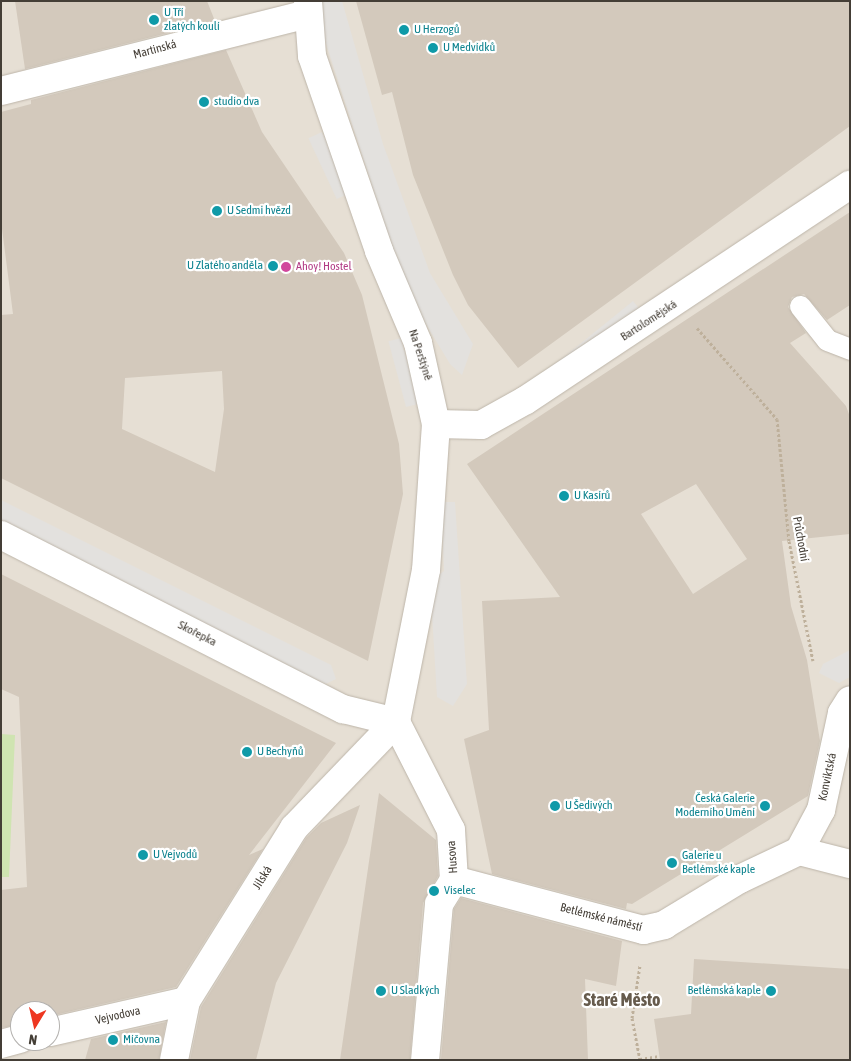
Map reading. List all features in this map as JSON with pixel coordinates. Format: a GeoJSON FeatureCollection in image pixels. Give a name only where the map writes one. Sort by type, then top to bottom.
{"type":"FeatureCollection","features":[{"type":"Feature","properties":{"kind":"street","name":"Martinská"},"geometry":{"type":"LineString","coordinates":[[2,85],[307,8]]}},
{"type":"Feature","properties":{"kind":"street","name":"Na Perštýně"},"geometry":{"type":"LineString","coordinates":[[307,8],[316,65],[379,251],[418,343],[436,424],[426,570],[396,722]]}},
{"type":"Feature","properties":{"kind":"street","name":"Bartolomějská"},"geometry":{"type":"LineString","coordinates":[[436,424],[481,425],[677,303],[850,185]]}},
{"type":"Feature","properties":{"kind":"street","name":"Skořepka"},"geometry":{"type":"LineString","coordinates":[[1,535],[343,709],[396,722]]}},
{"type":"Feature","properties":{"kind":"street","name":"Konviktská"},"geometry":{"type":"LineString","coordinates":[[799,851],[821,810],[842,713],[850,700]]}},
{"type":"Feature","properties":{"kind":"street","name":"Husova"},"geometry":{"type":"LineString","coordinates":[[396,722],[451,830],[454,880],[439,904],[425,1060]]}},
{"type":"Feature","properties":{"kind":"street","name":"Jilská"},"geometry":{"type":"LineString","coordinates":[[174,1060],[186,1001],[294,828],[396,722]]}},
{"type":"Feature","properties":{"kind":"street"},"geometry":{"type":"LineString","coordinates":[[799,851],[850,864]]}},
{"type":"Feature","properties":{"kind":"street","name":"Betlémské náměstí"},"geometry":{"type":"LineString","coordinates":[[454,880],[649,930],[799,851]]}},
{"type":"Feature","properties":{"kind":"street","name":"Vejvodova"},"geometry":{"type":"LineString","coordinates":[[60,1030],[186,1001]]}},
{"type":"Feature","properties":{"kind":"lane"},"geometry":{"type":"LineString","coordinates":[[800,306],[827,340],[850,349]]}},
{"type":"Feature","properties":{"kind":"path","name":"Průchodní"},"geometry":{"type":"LineString","coordinates":[[677,303],[777,419],[789,541],[805,602],[814,661]]}},
{"type":"Feature","properties":{"kind":"path"},"geometry":{"type":"LineString","coordinates":[[641,959],[632,1018],[640,1059],[660,1056]]}},
{"type":"Feature","properties":{"kind":"shaded area"},"geometry":{"type":"Polygon","coordinates":[[[1,1],[850,1],[850,1060],[1,1060],[1,1]]]}},
{"type":"Feature","properties":{"kind":"shaded area"},"geometry":{"type":"Polygon","coordinates":[[[322,1],[342,1],[383,144],[430,273],[473,344],[462,375],[450,364],[407,293],[315,10],[322,1]]]}},
{"type":"Feature","properties":{"kind":"shaded area"},"geometry":{"type":"Polygon","coordinates":[[[322,132],[350,193],[337,199],[308,138],[322,132]]]}},
{"type":"Feature","properties":{"kind":"shaded area"},"geometry":{"type":"Polygon","coordinates":[[[633,301],[641,311],[546,388],[538,378],[633,301]]]}},
{"type":"Feature","properties":{"kind":"shaded area"},"geometry":{"type":"Polygon","coordinates":[[[401,338],[419,404],[406,407],[388,341],[401,338]]]}},
{"type":"Feature","properties":{"kind":"shaded area"},"geometry":{"type":"Polygon","coordinates":[[[1,500],[331,665],[336,679],[315,689],[1,527],[1,500]]]}},
{"type":"Feature","properties":{"kind":"shaded area"},"geometry":{"type":"Polygon","coordinates":[[[441,502],[455,502],[467,684],[453,706],[437,697],[430,581],[444,571],[441,502]]]}},
{"type":"Feature","properties":{"kind":"shaded area"},"geometry":{"type":"Polygon","coordinates":[[[850,650],[850,677],[839,683],[819,673],[823,664],[850,650]]]}},
{"type":"Feature","properties":{"kind":"green space"},"geometry":{"type":"Polygon","coordinates":[[[1,734],[15,735],[9,877],[1,877],[1,734]]]}},
{"type":"Feature","properties":{"kind":"building"},"geometry":{"type":"Polygon","coordinates":[[[15,1],[207,1],[215,21],[25,69],[15,1]]]}},
{"type":"Feature","properties":{"kind":"building"},"geometry":{"type":"Polygon","coordinates":[[[356,1],[850,1],[850,126],[518,368],[468,305],[453,275],[413,175],[392,92],[382,95],[356,1]]]}},
{"type":"Feature","properties":{"kind":"building"},"geometry":{"type":"Polygon","coordinates":[[[226,50],[262,132],[344,253],[362,295],[399,444],[403,494],[368,661],[1,478],[1,315],[13,314],[1,221],[1,112],[31,104],[31,100],[226,50]],[[222,371],[125,378],[122,429],[215,472],[224,409],[222,371]]]}},
{"type":"Feature","properties":{"kind":"building"},"geometry":{"type":"Polygon","coordinates":[[[850,212],[850,305],[827,320],[804,294],[792,297],[788,307],[806,333],[790,343],[846,406],[850,417],[850,534],[782,541],[791,606],[807,660],[820,741],[808,796],[632,904],[627,903],[626,909],[492,874],[464,739],[489,730],[482,601],[560,597],[467,464],[850,212]],[[696,484],[641,514],[693,594],[747,559],[696,484]]]}},
{"type":"Feature","properties":{"kind":"building"},"geometry":{"type":"Polygon","coordinates":[[[1,574],[336,743],[249,855],[263,849],[176,987],[60,1014],[60,1001],[10,1001],[10,1026],[1,1028],[1,890],[27,887],[19,697],[1,689],[1,574]]]}},
{"type":"Feature","properties":{"kind":"building","name":"U Sladkých"},"geometry":{"type":"Polygon","coordinates":[[[379,793],[436,840],[438,876],[423,903],[410,1060],[340,1060],[379,793]]]}},
{"type":"Feature","properties":{"kind":"building"},"geometry":{"type":"Polygon","coordinates":[[[360,805],[347,843],[276,983],[256,1060],[190,1060],[201,1007],[306,838],[321,823],[360,805]]]}},
{"type":"Feature","properties":{"kind":"building"},"geometry":{"type":"Polygon","coordinates":[[[461,898],[622,941],[616,986],[585,979],[588,1060],[441,1060],[454,909],[461,898]]]}},
{"type":"Feature","properties":{"kind":"building","name":"Betlémská kaple"},"geometry":{"type":"Polygon","coordinates":[[[694,959],[850,969],[850,1060],[660,1060],[654,1019],[691,1014],[694,959]]]}},
{"type":"Feature","properties":{"kind":"building","name":"Míčovna"},"geometry":{"type":"Polygon","coordinates":[[[166,1022],[159,1060],[85,1060],[91,1039],[166,1022]]]}},
{"type":"Feature","properties":{"kind":"place","name":"U Tří zlatých koulí"},"geometry":{"type":"Point","coordinates":[154,20]}},
{"type":"Feature","properties":{"kind":"place","name":"U Herzogů"},"geometry":{"type":"Point","coordinates":[404,30]}},
{"type":"Feature","properties":{"kind":"place","name":"U Medvídků"},"geometry":{"type":"Point","coordinates":[433,48]}},
{"type":"Feature","properties":{"kind":"place","name":"studio dva"},"geometry":{"type":"Point","coordinates":[204,102]}},
{"type":"Feature","properties":{"kind":"place","name":"U Sedmi hvězd"},"geometry":{"type":"Point","coordinates":[217,211]}},
{"type":"Feature","properties":{"kind":"place","name":"U Zlatého anděla"},"geometry":{"type":"Point","coordinates":[273,266]}},
{"type":"Feature","properties":{"kind":"place","name":"Ahoy! Hostel"},"geometry":{"type":"Point","coordinates":[286,267]}},
{"type":"Feature","properties":{"kind":"place","name":"U Kasírů"},"geometry":{"type":"Point","coordinates":[564,496]}},
{"type":"Feature","properties":{"kind":"place","name":"U Bechyňů"},"geometry":{"type":"Point","coordinates":[247,752]}},
{"type":"Feature","properties":{"kind":"place","name":"U Šedivých"},"geometry":{"type":"Point","coordinates":[555,806]}},
{"type":"Feature","properties":{"kind":"place","name":"Česká Galerie Moderního Umění"},"geometry":{"type":"Point","coordinates":[765,806]}},
{"type":"Feature","properties":{"kind":"place","name":"U Vejvodů"},"geometry":{"type":"Point","coordinates":[143,855]}},
{"type":"Feature","properties":{"kind":"place","name":"Galerie u Betlémské kaple"},"geometry":{"type":"Point","coordinates":[672,863]}},
{"type":"Feature","properties":{"kind":"place","name":"Viselec"},"geometry":{"type":"Point","coordinates":[434,891]}},
{"type":"Feature","properties":{"kind":"place","name":"U Sladkých"},"geometry":{"type":"Point","coordinates":[381,991]}},
{"type":"Feature","properties":{"kind":"place","name":"Betlémská kaple"},"geometry":{"type":"Point","coordinates":[771,991]}},
{"type":"Feature","properties":{"kind":"place","name":"Míčovna"},"geometry":{"type":"Point","coordinates":[113,1040]}},
{"type":"Feature","properties":{"kind":"district","name":"Staré Město"},"geometry":{"type":"Point","coordinates":[622,1000]}}]}
